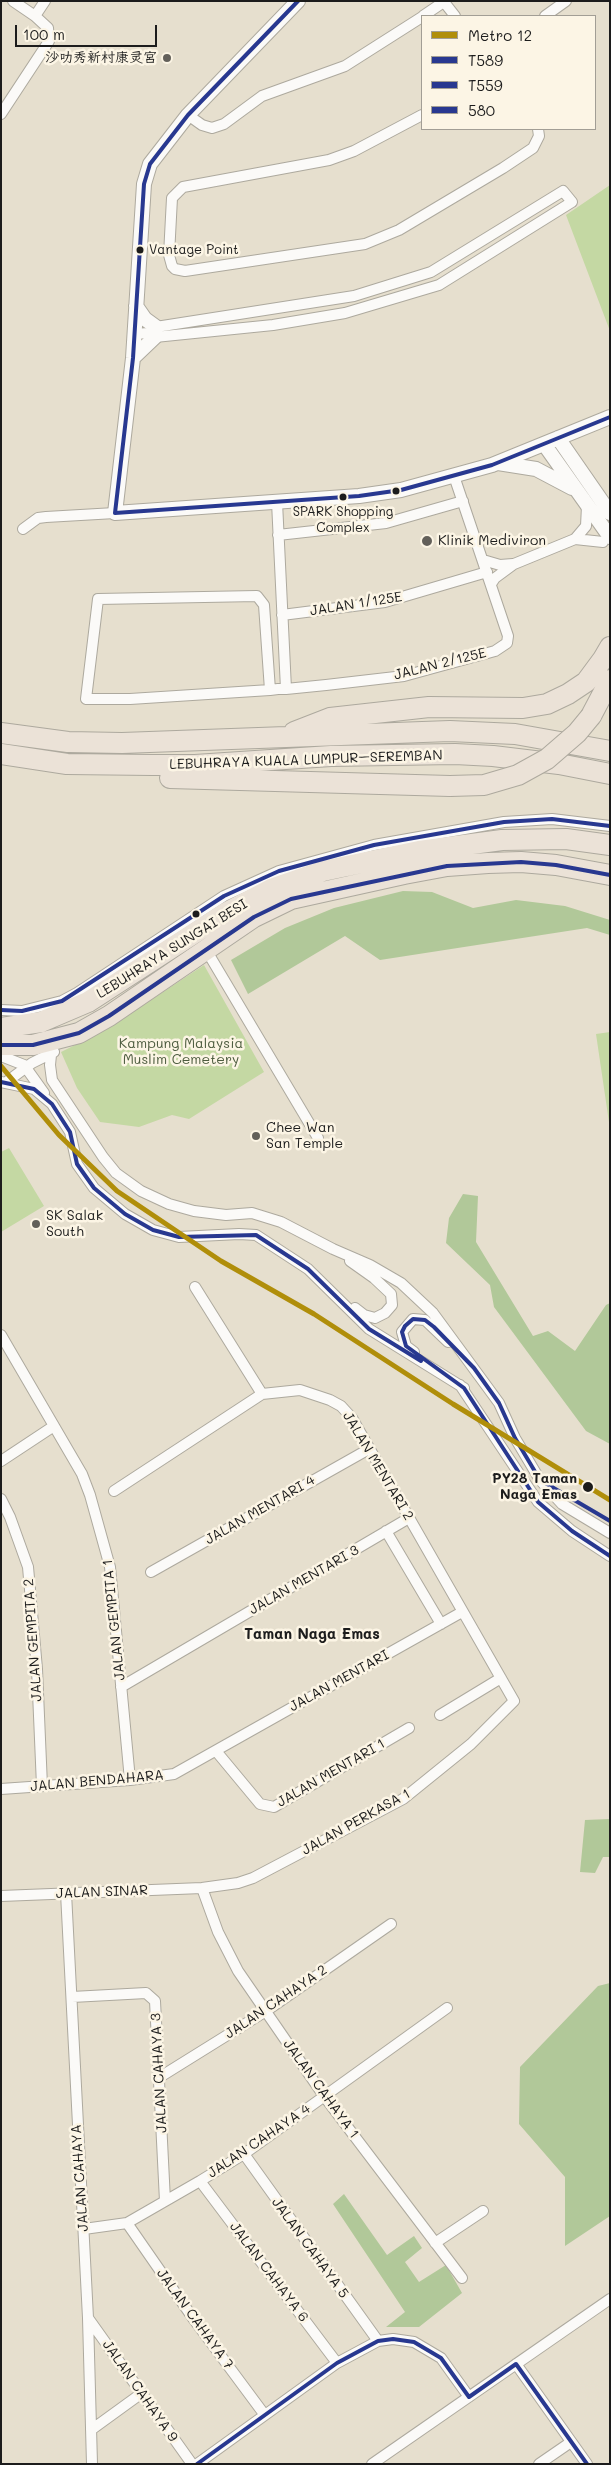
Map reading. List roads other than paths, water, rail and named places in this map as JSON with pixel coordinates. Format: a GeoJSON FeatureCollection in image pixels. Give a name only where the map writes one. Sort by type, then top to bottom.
{"type":"FeatureCollection","features":[{"type":"Feature","properties":{"kind":"highway"},"geometry":{"type":"LineString","coordinates":[[284,738],[303,727],[330,718],[429,707],[523,708],[547,704],[568,694],[586,682],[610,646]]}},
{"type":"Feature","properties":{"kind":"highway"},"geometry":{"type":"LineString","coordinates":[[136,765],[148,773],[166,778],[450,786],[484,785],[518,775],[547,760],[577,733],[591,716],[610,680]]}},
{"type":"Feature","properties":{"kind":"highway","name":"LEBUHRAYA KUALA LUMPUR–SEREMBAN"},"geometry":{"type":"LineString","coordinates":[[1,733],[68,742],[157,742],[284,738],[420,730],[484,732],[549,739],[610,751]]}},
{"type":"Feature","properties":{"kind":"highway","name":"LEBUHRAYA KUALA LUMPUR–SEREMBAN"},"geometry":{"type":"LineString","coordinates":[[1,754],[67,764],[136,765],[195,765],[331,756],[418,754],[501,757],[559,764],[610,774]]}},
{"type":"Feature","properties":{"kind":"highway","name":"LEBUHRAYA SUNGAI BESI"},"geometry":{"type":"LineString","coordinates":[[1,1028],[41,1022],[88,1002],[227,912],[271,889],[323,871],[419,852],[502,840],[566,839],[610,845]]}},
{"type":"Feature","properties":{"kind":"highway","name":"LEBUHRAYA SUNGAI BESI"},"geometry":{"type":"LineString","coordinates":[[1,1046],[33,1045],[79,1034],[109,1016],[205,948],[254,917],[291,899],[447,866],[522,862],[556,865],[609,875]]}},
{"type":"Feature","properties":{"kind":"street"},"geometry":{"type":"LineString","coordinates":[[1,114],[49,41],[48,28],[35,16],[12,1]]}},
{"type":"Feature","properties":{"kind":"street"},"geometry":{"type":"LineString","coordinates":[[35,16],[45,1]]}},
{"type":"Feature","properties":{"kind":"street"},"geometry":{"type":"LineString","coordinates":[[148,333],[136,306],[144,184],[150,164],[188,115],[298,1]]}},
{"type":"Feature","properties":{"kind":"street"},"geometry":{"type":"LineString","coordinates":[[546,15],[566,1]]}},
{"type":"Feature","properties":{"kind":"street"},"geometry":{"type":"LineString","coordinates":[[426,15],[445,2],[454,15]]}},
{"type":"Feature","properties":{"kind":"street"},"geometry":{"type":"LineString","coordinates":[[188,115],[202,125],[212,128],[224,124],[262,96],[345,66],[421,18]]}},
{"type":"Feature","properties":{"kind":"street"},"geometry":{"type":"LineString","coordinates":[[421,116],[354,151],[329,160],[183,187],[172,198],[169,261],[175,269],[185,271],[365,244],[408,225],[503,168],[533,148],[539,136],[538,130]]}},
{"type":"Feature","properties":{"kind":"street"},"geometry":{"type":"LineString","coordinates":[[133,358],[148,333],[354,296],[431,272],[563,191],[572,202],[439,286],[327,316],[273,325],[148,333]]}},
{"type":"Feature","properties":{"kind":"street"},"geometry":{"type":"LineString","coordinates":[[115,513],[133,358],[148,333],[145,319],[136,306]]}},
{"type":"Feature","properties":{"kind":"street"},"geometry":{"type":"LineString","coordinates":[[24,530],[38,518],[46,516],[359,496],[400,490],[498,463],[610,416]]}},
{"type":"Feature","properties":{"kind":"street"},"geometry":{"type":"LineString","coordinates":[[558,438],[610,513]]}},
{"type":"Feature","properties":{"kind":"street"},"geometry":{"type":"LineString","coordinates":[[490,584],[514,564],[575,539],[606,539],[587,505],[544,444]]}},
{"type":"Feature","properties":{"kind":"street"},"geometry":{"type":"LineString","coordinates":[[498,463],[536,469],[576,490]]}},
{"type":"Feature","properties":{"kind":"street","name":"JALAN 2/125E"},"geometry":{"type":"LineString","coordinates":[[270,690],[264,605],[257,596],[98,600],[86,698],[130,699],[270,690],[404,676],[467,660],[502,648],[507,643],[508,636],[454,476]]}},
{"type":"Feature","properties":{"kind":"street"},"geometry":{"type":"LineString","coordinates":[[278,535],[386,523],[462,501]]}},
{"type":"Feature","properties":{"kind":"street"},"geometry":{"type":"LineString","coordinates":[[277,502],[286,688]]}},
{"type":"Feature","properties":{"kind":"street"},"geometry":{"type":"LineString","coordinates":[[575,539],[586,526],[587,505]]}},
{"type":"Feature","properties":{"kind":"street"},"geometry":{"type":"LineString","coordinates":[[483,560],[500,565],[514,564]]}},
{"type":"Feature","properties":{"kind":"street","name":"JALAN 1/125E"},"geometry":{"type":"LineString","coordinates":[[282,615],[386,602],[487,572]]}},
{"type":"Feature","properties":{"kind":"street"},"geometry":{"type":"LineString","coordinates":[[1,1010],[22,1010],[62,1002],[78,994],[224,896],[279,871],[374,845],[504,822],[552,819],[610,826]]}},
{"type":"Feature","properties":{"kind":"street"},"geometry":{"type":"LineString","coordinates":[[205,948],[318,1138]]}},
{"type":"Feature","properties":{"kind":"street"},"geometry":{"type":"LineString","coordinates":[[79,1034],[60,1045],[51,1060],[52,1080],[116,1173],[141,1191],[194,1211],[226,1214],[252,1213],[281,1222],[333,1249],[370,1265],[401,1283],[434,1313],[499,1403],[515,1438],[540,1480],[562,1504],[610,1533]]}},
{"type":"Feature","properties":{"kind":"street"},"geometry":{"type":"LineString","coordinates":[[1,1056],[26,1068],[70,1132],[78,1164],[94,1188],[124,1214],[153,1230],[179,1237],[256,1235],[308,1269],[364,1315],[375,1318],[385,1313],[392,1305],[391,1294],[374,1278],[333,1249]]}},
{"type":"Feature","properties":{"kind":"street"},"geometry":{"type":"LineString","coordinates":[[3,1083],[26,1068],[51,1060]]}},
{"type":"Feature","properties":{"kind":"street"},"geometry":{"type":"LineString","coordinates":[[3,1083],[34,1089],[52,1104]]}},
{"type":"Feature","properties":{"kind":"street"},"geometry":{"type":"LineString","coordinates":[[195,1287],[262,1394]]}},
{"type":"Feature","properties":{"kind":"street"},"geometry":{"type":"LineString","coordinates":[[331,1289],[369,1329],[464,1388]]}},
{"type":"Feature","properties":{"kind":"street"},"geometry":{"type":"LineString","coordinates":[[474,1368],[425,1320],[413,1319],[405,1326],[402,1332],[406,1346],[464,1388],[538,1502],[572,1531],[610,1556]]}},
{"type":"Feature","properties":{"kind":"street","name":"JALAN GEMPITA 1"},"geometry":{"type":"LineString","coordinates":[[1,1335],[82,1474],[104,1545],[110,1567],[130,1780]]}},
{"type":"Feature","properties":{"kind":"street","name":"JALAN MENTARI 2"},"geometry":{"type":"LineString","coordinates":[[114,1492],[262,1394],[288,1390],[322,1396],[341,1406],[352,1418],[514,1701]]}},
{"type":"Feature","properties":{"kind":"street"},"geometry":{"type":"LineString","coordinates":[[1,1461],[54,1426]]}},
{"type":"Feature","properties":{"kind":"street","name":"JALAN MENTARI 4"},"geometry":{"type":"LineString","coordinates":[[151,1572],[369,1448]]}},
{"type":"Feature","properties":{"kind":"street","name":"JALAN GEMPITA 2"},"geometry":{"type":"LineString","coordinates":[[1,1499],[10,1517],[28,1567],[37,1669],[42,1786]]}},
{"type":"Feature","properties":{"kind":"street","name":"JALAN MENTARI 3"},"geometry":{"type":"LineString","coordinates":[[121,1687],[409,1518]]}},
{"type":"Feature","properties":{"kind":"street"},"geometry":{"type":"LineString","coordinates":[[386,1531],[441,1624]]}},
{"type":"Feature","properties":{"kind":"street","name":"JALAN MENTARI"},"geometry":{"type":"LineString","coordinates":[[216,1750],[462,1612]]}},
{"type":"Feature","properties":{"kind":"street"},"geometry":{"type":"LineString","coordinates":[[440,1715],[500,1678]]}},
{"type":"Feature","properties":{"kind":"street","name":"JALAN PERKASA 1"},"geometry":{"type":"LineString","coordinates":[[202,1888],[238,1883],[253,1878],[403,1799],[472,1744],[514,1701]]}},
{"type":"Feature","properties":{"kind":"street","name":"JALAN MENTARI 1"},"geometry":{"type":"LineString","coordinates":[[216,1750],[260,1804],[274,1807],[409,1728]]}},
{"type":"Feature","properties":{"kind":"street","name":"JALAN BENDAHARA"},"geometry":{"type":"LineString","coordinates":[[1,1789],[130,1780],[174,1774],[216,1750]]}},
{"type":"Feature","properties":{"kind":"street","name":"JALAN SINAR"},"geometry":{"type":"LineString","coordinates":[[1,1896],[202,1888]]}},
{"type":"Feature","properties":{"kind":"street","name":"JALAN CAHAYA 1"},"geometry":{"type":"LineString","coordinates":[[202,1888],[218,1932],[238,1971],[324,2096],[462,2278]]}},
{"type":"Feature","properties":{"kind":"street","name":"JALAN CAHAYA"},"geometry":{"type":"LineString","coordinates":[[66,1893],[76,2111],[84,2230],[92,2464]]}},
{"type":"Feature","properties":{"kind":"street","name":"JALAN CAHAYA 2"},"geometry":{"type":"LineString","coordinates":[[160,2077],[266,2011],[391,1924]]}},
{"type":"Feature","properties":{"kind":"street","name":"JALAN CAHAYA 3"},"geometry":{"type":"LineString","coordinates":[[72,1997],[146,1993],[152,1996],[156,2005],[165,2201]]}},
{"type":"Feature","properties":{"kind":"street","name":"JALAN CAHAYA 4"},"geometry":{"type":"LineString","coordinates":[[84,2230],[127,2223],[200,2181],[244,2154],[447,2008]]}},
{"type":"Feature","properties":{"kind":"street","name":"JALAN CAHAYA 5"},"geometry":{"type":"LineString","coordinates":[[244,2154],[378,2342]]}},
{"type":"Feature","properties":{"kind":"street","name":"JALAN CAHAYA 6"},"geometry":{"type":"LineString","coordinates":[[200,2181],[337,2363]]}},
{"type":"Feature","properties":{"kind":"street"},"geometry":{"type":"LineString","coordinates":[[435,2243],[483,2211]]}},
{"type":"Feature","properties":{"kind":"street","name":"JALAN CAHAYA 7"},"geometry":{"type":"LineString","coordinates":[[127,2223],[264,2414]]}},
{"type":"Feature","properties":{"kind":"street"},"geometry":{"type":"LineString","coordinates":[[372,2464],[610,2299]]}},
{"type":"Feature","properties":{"kind":"street","name":"JALAN CAHAYA 9"},"geometry":{"type":"LineString","coordinates":[[88,2318],[192,2464]]}},
{"type":"Feature","properties":{"kind":"street"},"geometry":{"type":"LineString","coordinates":[[197,2464],[337,2363],[378,2342],[393,2339],[414,2342],[441,2358],[469,2397]]}},
{"type":"Feature","properties":{"kind":"street"},"geometry":{"type":"LineString","coordinates":[[516,2364],[587,2464]]}},
{"type":"Feature","properties":{"kind":"street"},"geometry":{"type":"LineString","coordinates":[[91,2430],[142,2393]]}},
{"type":"Feature","properties":{"kind":"street"},"geometry":{"type":"LineString","coordinates":[[539,2464],[572,2442]]}},
{"type":"Feature","properties":{"kind":"metro line","name":"12"},"geometry":{"type":"LineString","coordinates":[[1,1066],[59,1135],[117,1191],[221,1261],[314,1314],[453,1404],[610,1500]]}},
{"type":"Feature","properties":{"kind":"place","name":"沙叻秀新村康灵宫"},"geometry":{"type":"Point","coordinates":[167,58]}},
{"type":"Feature","properties":{"kind":"place","name":"Vantage Point"},"geometry":{"type":"Point","coordinates":[140,250]}},
{"type":"Feature","properties":{"kind":"place","name":"SPARK Shopping Complex"},"geometry":{"type":"Point","coordinates":[343,497]}},
{"type":"Feature","properties":{"kind":"place","name":"Klinik Mediviron"},"geometry":{"type":"Point","coordinates":[427,541]}},
{"type":"Feature","properties":{"kind":"place","name":"Chee Wan San Temple"},"geometry":{"type":"Point","coordinates":[256,1136]}},
{"type":"Feature","properties":{"kind":"place","name":"SK Salak South"},"geometry":{"type":"Point","coordinates":[36,1224]}},
{"type":"Feature","properties":{"kind":"place","name":"PY28 Taman Naga Emas"},"geometry":{"type":"Point","coordinates":[588,1487]}},
{"type":"Feature","properties":{"kind":"district","name":"Taman Naga Emas"},"geometry":{"type":"Point","coordinates":[312,1634]}},
{"type":"Feature","properties":{"kind":"park label","name":"Kampung Malaysia Muslim Cemetery"},"geometry":{"type":"Point","coordinates":[181,1052]}}]}
